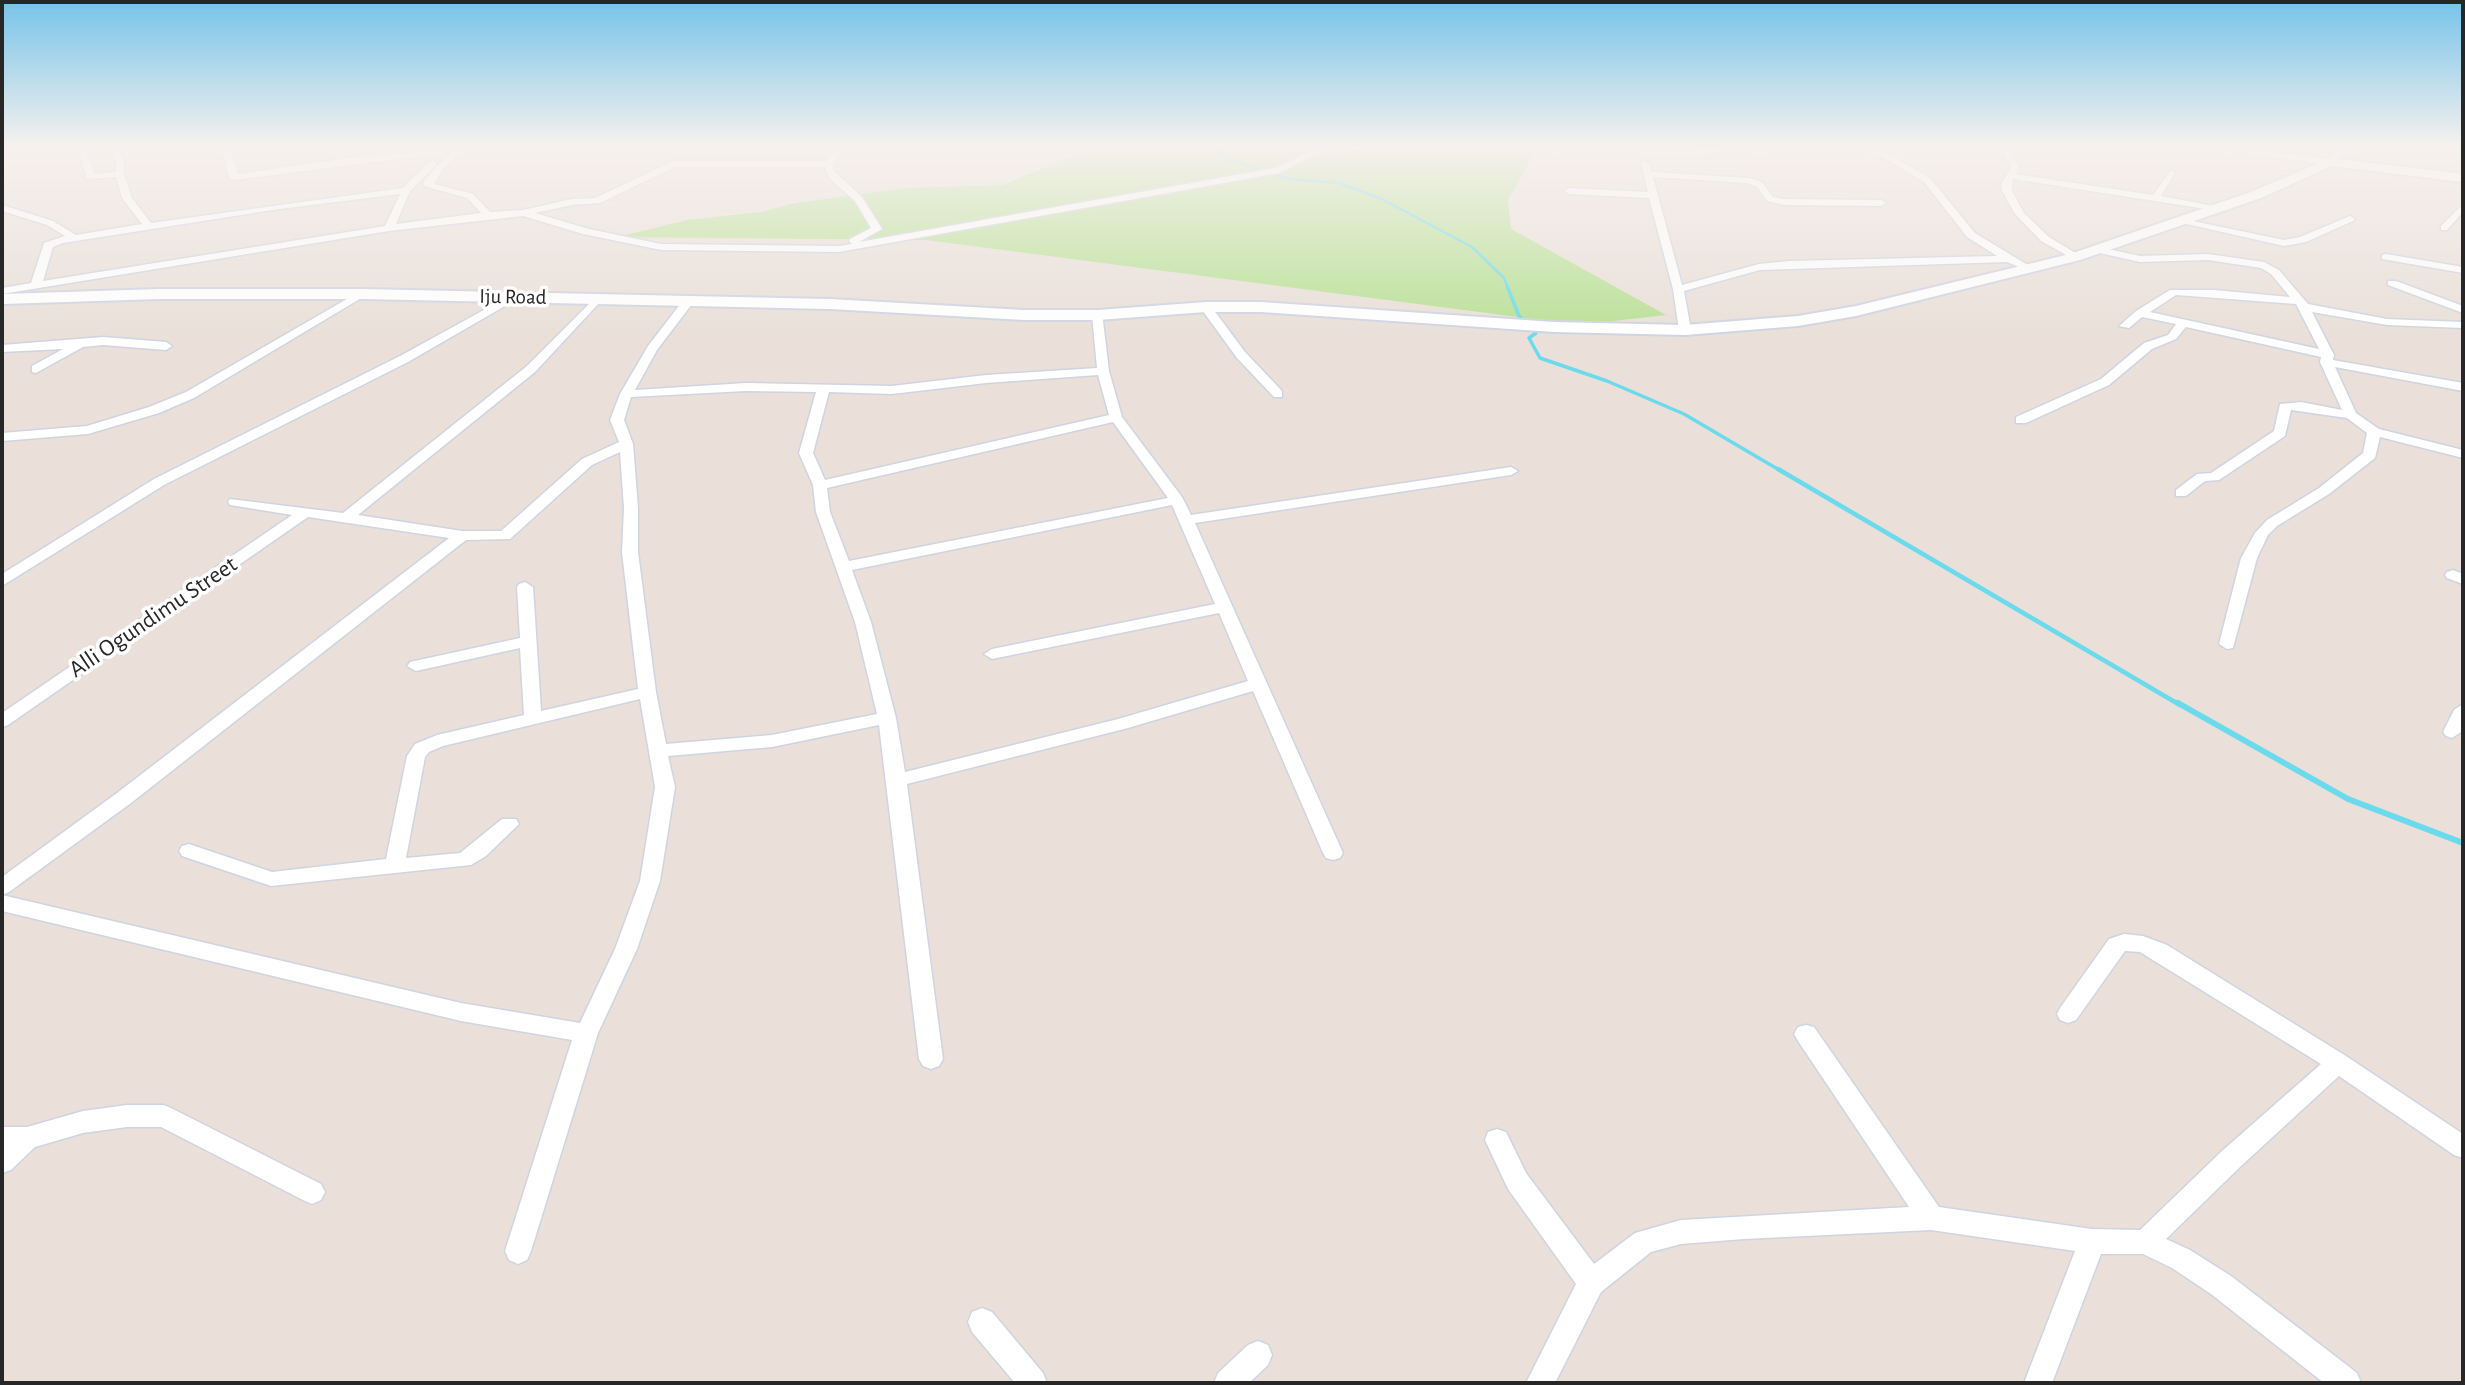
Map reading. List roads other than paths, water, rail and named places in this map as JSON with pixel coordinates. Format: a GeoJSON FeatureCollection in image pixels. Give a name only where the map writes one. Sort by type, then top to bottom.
{"type":"FeatureCollection","features":[{"type":"Feature","properties":{"kind":"main road","name":"Iju Road"},"geometry":{"type":"LineString","coordinates":[[2,299],[160,294],[363,294],[830,304],[1024,315],[1098,315],[1206,307],[1261,307],[1554,327],[1685,330],[1798,321],[1856,312],[2026,267],[2076,257],[2217,209]]}},
{"type":"Feature","properties":{"kind":"street"},"geometry":{"type":"LineString","coordinates":[[4,209],[50,223],[75,238]]}},
{"type":"Feature","properties":{"kind":"street"},"geometry":{"type":"LineString","coordinates":[[135,209],[149,227]]}},
{"type":"Feature","properties":{"kind":"street"},"geometry":{"type":"LineString","coordinates":[[36,285],[48,245],[75,238],[263,209]]}},
{"type":"Feature","properties":{"kind":"street"},"geometry":{"type":"LineString","coordinates":[[389,228],[398,209]]}},
{"type":"Feature","properties":{"kind":"street"},"geometry":{"type":"LineString","coordinates":[[482,209],[488,215]]}},
{"type":"Feature","properties":{"kind":"street"},"geometry":{"type":"LineString","coordinates":[[2,290],[389,228],[542,209]]}},
{"type":"Feature","properties":{"kind":"street"},"geometry":{"type":"LineString","coordinates":[[839,249],[877,229],[865,209]]}},
{"type":"Feature","properties":{"kind":"street"},"geometry":{"type":"LineString","coordinates":[[523,213],[587,232],[661,247],[839,249],[1067,209]]}},
{"type":"Feature","properties":{"kind":"street"},"geometry":{"type":"LineString","coordinates":[[1657,209],[1678,289],[1685,330]]}},
{"type":"Feature","properties":{"kind":"street"},"geometry":{"type":"LineString","coordinates":[[1950,209],[1971,235],[2026,267]]}},
{"type":"Feature","properties":{"kind":"street"},"geometry":{"type":"LineString","coordinates":[[2017,209],[2045,239],[2076,257]]}},
{"type":"Feature","properties":{"kind":"street"},"geometry":{"type":"LineString","coordinates":[[2444,228],[2462,209]]}},
{"type":"Feature","properties":{"kind":"street"},"geometry":{"type":"LineString","coordinates":[[2183,222],[2284,243],[2302,240],[2350,219]]}},
{"type":"Feature","properties":{"kind":"street"},"geometry":{"type":"LineString","coordinates":[[2099,250],[2140,259],[2208,257],[2264,265],[2275,272],[2302,304],[2351,415]]}},
{"type":"Feature","properties":{"kind":"street"},"geometry":{"type":"LineString","coordinates":[[2386,257],[2463,270]]}},
{"type":"Feature","properties":{"kind":"street"},"geometry":{"type":"LineString","coordinates":[[1678,289],[1773,265],[2009,259]]}},
{"type":"Feature","properties":{"kind":"street"},"geometry":{"type":"LineString","coordinates":[[2392,283],[2463,310]]}},
{"type":"Feature","properties":{"kind":"street"},"geometry":{"type":"LineString","coordinates":[[2125,326],[2140,313],[2174,292],[2214,293],[2302,304],[2387,322],[2463,325]]}},
{"type":"Feature","properties":{"kind":"street"},"geometry":{"type":"LineString","coordinates":[[2,437],[88,429],[154,410],[190,395],[363,294]]}},
{"type":"Feature","properties":{"kind":"street"},"geometry":{"type":"LineString","coordinates":[[2,581],[159,482],[404,359],[513,297]]}},
{"type":"Feature","properties":{"kind":"street"},"geometry":{"type":"LineString","coordinates":[[346,519],[531,369],[597,299]]}},
{"type":"Feature","properties":{"kind":"street"},"geometry":{"type":"LineString","coordinates":[[518,1251],[586,1033],[626,949],[650,881],[666,787],[647,692],[630,552],[631,508],[626,444],[617,420],[626,394],[652,349],[689,300]]}},
{"type":"Feature","properties":{"kind":"street"},"geometry":{"type":"LineString","coordinates":[[1206,307],[1241,355],[1278,394]]}},
{"type":"Feature","properties":{"kind":"street"},"geometry":{"type":"LineString","coordinates":[[2140,313],[2327,358],[2463,387]]}},
{"type":"Feature","properties":{"kind":"street"},"geometry":{"type":"LineString","coordinates":[[1098,315],[1103,371],[1116,417],[1177,500],[1333,853]]}},
{"type":"Feature","properties":{"kind":"street"},"geometry":{"type":"LineString","coordinates":[[2021,420],[2105,382],[2148,346],[2172,337],[2184,322]]}},
{"type":"Feature","properties":{"kind":"street"},"geometry":{"type":"LineString","coordinates":[[2,349],[103,341],[166,346]]}},
{"type":"Feature","properties":{"kind":"street"},"geometry":{"type":"LineString","coordinates":[[36,369],[80,344]]}},
{"type":"Feature","properties":{"kind":"street"},"geometry":{"type":"LineString","coordinates":[[626,394],[734,388],[892,390],[986,379],[1103,371]]}},
{"type":"Feature","properties":{"kind":"street"},"geometry":{"type":"LineString","coordinates":[[824,388],[806,453],[820,485],[823,512],[863,622],[887,718],[931,1059]]}},
{"type":"Feature","properties":{"kind":"street"},"geometry":{"type":"LineString","coordinates":[[2181,492],[2202,477],[2214,477],[2280,433],[2285,407],[2301,406],[2351,415],[2374,432],[2463,454]]}},
{"type":"Feature","properties":{"kind":"street"},"geometry":{"type":"LineString","coordinates":[[820,485],[1116,417]]}},
{"type":"Feature","properties":{"kind":"street"},"geometry":{"type":"LineString","coordinates":[[2227,644],[2249,558],[2262,533],[2272,523],[2324,491],[2370,454],[2374,432]]}},
{"type":"Feature","properties":{"kind":"street"},"geometry":{"type":"LineString","coordinates":[[235,502],[462,535],[505,536],[581,467],[626,444]]}},
{"type":"Feature","properties":{"kind":"street"},"geometry":{"type":"LineString","coordinates":[[1186,520],[1511,471]]}},
{"type":"Feature","properties":{"kind":"street"},"geometry":{"type":"LineString","coordinates":[[842,567],[1177,500]]}},
{"type":"Feature","properties":{"kind":"street","name":"Alli Ogundimu Street"},"geometry":{"type":"LineString","coordinates":[[2,720],[304,513]]}},
{"type":"Feature","properties":{"kind":"street"},"geometry":{"type":"LineString","coordinates":[[2,887],[124,798],[462,535]]}},
{"type":"Feature","properties":{"kind":"street"},"geometry":{"type":"LineString","coordinates":[[525,587],[533,720]]}},
{"type":"Feature","properties":{"kind":"street"},"geometry":{"type":"LineString","coordinates":[[992,654],[1226,607]]}},
{"type":"Feature","properties":{"kind":"street"},"geometry":{"type":"LineString","coordinates":[[416,666],[530,641]]}},
{"type":"Feature","properties":{"kind":"street"},"geometry":{"type":"LineString","coordinates":[[897,780],[1122,724],[1258,684]]}},
{"type":"Feature","properties":{"kind":"street"},"geometry":{"type":"LineString","coordinates":[[395,864],[416,756],[422,748],[437,741],[647,692]]}},
{"type":"Feature","properties":{"kind":"street"},"geometry":{"type":"LineString","coordinates":[[2452,732],[2463,710]]}},
{"type":"Feature","properties":{"kind":"street"},"geometry":{"type":"LineString","coordinates":[[660,751],[772,741],[887,718]]}},
{"type":"Feature","properties":{"kind":"street"},"geometry":{"type":"LineString","coordinates":[[189,851],[271,879],[395,864],[464,860],[479,851],[509,824]]}},
{"type":"Feature","properties":{"kind":"street"},"geometry":{"type":"LineString","coordinates":[[2,903],[461,1012],[586,1033]]}},
{"type":"Feature","properties":{"kind":"street"},"geometry":{"type":"LineString","coordinates":[[2068,1014],[2117,945],[2124,942],[2143,944],[2159,951],[2338,1063],[2463,1147]]}},
{"type":"Feature","properties":{"kind":"street"},"geometry":{"type":"LineString","coordinates":[[1806,1034],[1931,1218]]}},
{"type":"Feature","properties":{"kind":"street"},"geometry":{"type":"LineString","coordinates":[[2145,1242],[2231,1159],[2338,1063]]}},
{"type":"Feature","properties":{"kind":"street"},"geometry":{"type":"LineString","coordinates":[[2,1138],[27,1138],[83,1122],[127,1116],[164,1116],[312,1192]]}},
{"type":"Feature","properties":{"kind":"street"},"geometry":{"type":"LineString","coordinates":[[2,1162],[27,1138]]}},
{"type":"Feature","properties":{"kind":"street"},"geometry":{"type":"LineString","coordinates":[[1497,1140],[1517,1181],[1591,1283]]}},
{"type":"Feature","properties":{"kind":"street"},"geometry":{"type":"LineString","coordinates":[[1540,1383],[1591,1283],[1644,1242],[1681,1232],[1931,1218],[2092,1241],[2145,1242],[2180,1259],[2221,1285],[2347,1383]]}},
{"type":"Feature","properties":{"kind":"street"},"geometry":{"type":"LineString","coordinates":[[2038,1383],[2092,1241]]}},
{"type":"Feature","properties":{"kind":"street"},"geometry":{"type":"LineString","coordinates":[[982,1322],[1033,1383]]}},
{"type":"Feature","properties":{"kind":"street"},"geometry":{"type":"LineString","coordinates":[[1228,1383],[1258,1355]]}},
{"type":"Feature","properties":{"kind":"waterway"},"geometry":{"type":"LineString","coordinates":[[1400,209],[1472,247],[1504,278],[1508,288]]}},
{"type":"Feature","properties":{"kind":"waterway"},"geometry":{"type":"LineString","coordinates":[[1507,286],[1519,316],[1536,333],[1529,338],[1540,358],[1607,381],[1684,414],[1781,471]]}},
{"type":"Feature","properties":{"kind":"waterway"},"geometry":{"type":"LineString","coordinates":[[1778,469],[2180,705]]}},
{"type":"Feature","properties":{"kind":"waterway"},"geometry":{"type":"LineString","coordinates":[[2178,703],[2348,799],[2463,843]]}}]}
